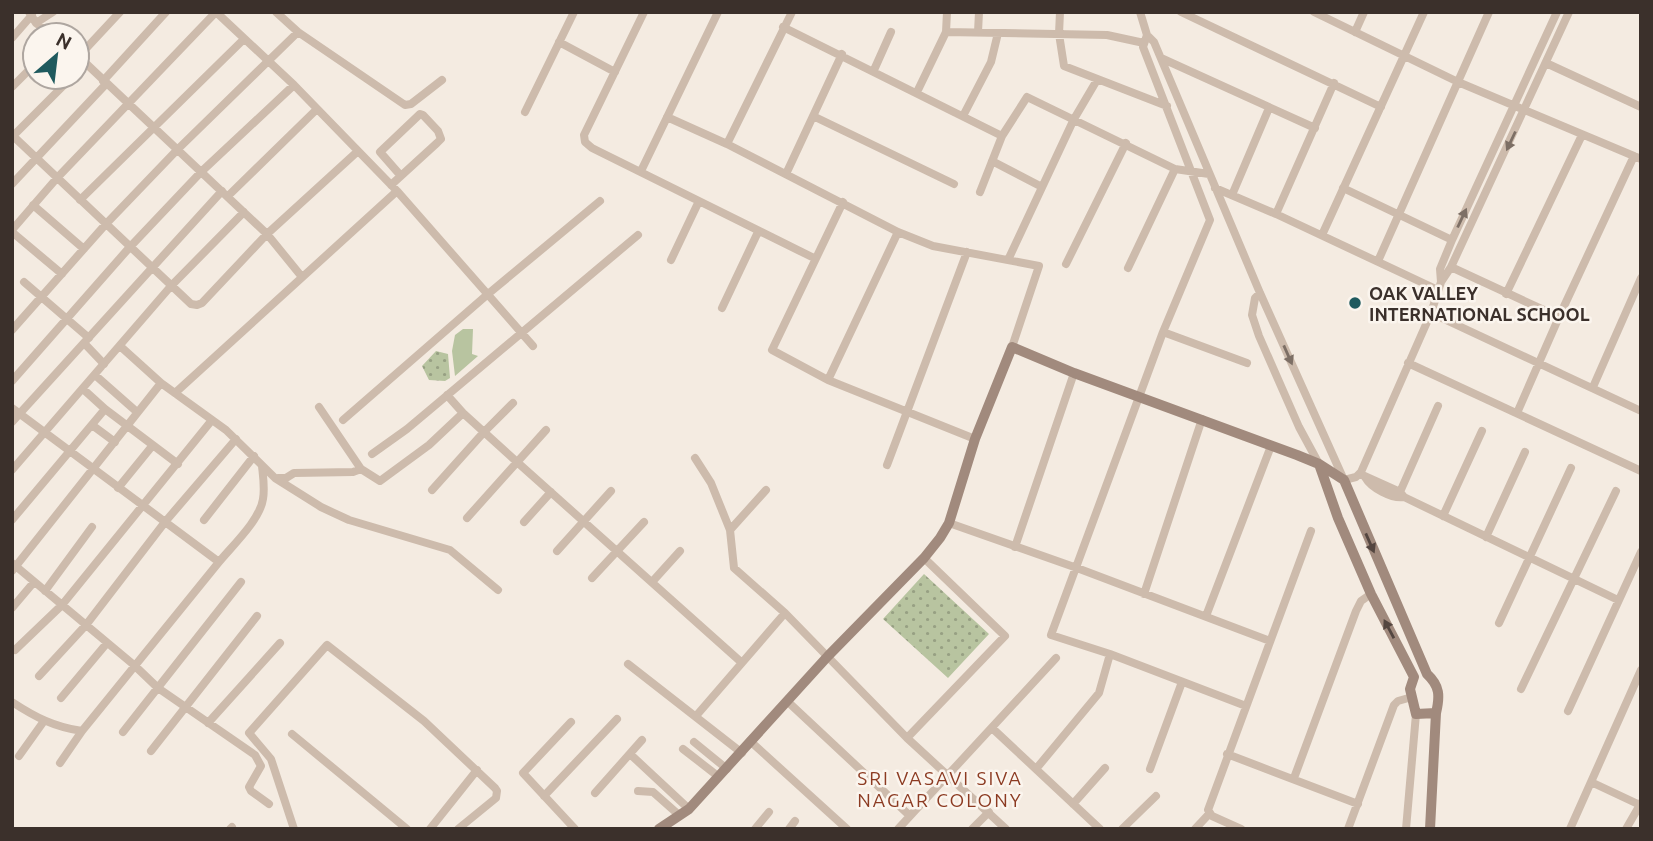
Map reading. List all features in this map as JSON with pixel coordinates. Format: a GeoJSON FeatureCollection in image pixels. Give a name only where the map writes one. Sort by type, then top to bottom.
{"type":"FeatureCollection","features":[{"type":"Feature","properties":{"kind":"street"},"geometry":{"type":"LineString","coordinates":[[12,38],[32,17],[53,12]]}},
{"type":"Feature","properties":{"kind":"street"},"geometry":{"type":"LineString","coordinates":[[91,42],[120,12]]}},
{"type":"Feature","properties":{"kind":"street"},"geometry":{"type":"LineString","coordinates":[[12,184],[166,12]]}},
{"type":"Feature","properties":{"kind":"street"},"geometry":{"type":"LineString","coordinates":[[62,274],[12,231],[57,178],[216,12],[294,85],[394,188],[534,346]]}},
{"type":"Feature","properties":{"kind":"street"},"geometry":{"type":"LineString","coordinates":[[276,12],[298,32],[405,105],[411,104],[442,80]]}},
{"type":"Feature","properties":{"kind":"street"},"geometry":{"type":"LineString","coordinates":[[525,112],[574,12]]}},
{"type":"Feature","properties":{"kind":"street"},"geometry":{"type":"LineString","coordinates":[[644,12],[584,135],[584,142],[814,258]]}},
{"type":"Feature","properties":{"kind":"street"},"geometry":{"type":"LineString","coordinates":[[641,171],[718,12]]}},
{"type":"Feature","properties":{"kind":"street"},"geometry":{"type":"LineString","coordinates":[[727,144],[792,12]]}},
{"type":"Feature","properties":{"kind":"street"},"geometry":{"type":"LineString","coordinates":[[917,92],[946,32],[947,12]]}},
{"type":"Feature","properties":{"kind":"street"},"geometry":{"type":"LineString","coordinates":[[978,32],[979,12]]}},
{"type":"Feature","properties":{"kind":"street"},"geometry":{"type":"LineString","coordinates":[[1060,12],[1059,34],[1064,65],[1174,110]]}},
{"type":"Feature","properties":{"kind":"street"},"geometry":{"type":"LineString","coordinates":[[1140,12],[1145,39],[1143,47],[1201,173],[1210,220],[1163,332],[1051,635],[1110,654],[1246,706]]}},
{"type":"Feature","properties":{"kind":"street"},"geometry":{"type":"LineString","coordinates":[[1181,12],[1381,107]]}},
{"type":"Feature","properties":{"kind":"street"},"geometry":{"type":"LineString","coordinates":[[1355,32],[1364,12]]}},
{"type":"Feature","properties":{"kind":"street"},"geometry":{"type":"LineString","coordinates":[[1322,235],[1424,12]]}},
{"type":"Feature","properties":{"kind":"street"},"geometry":{"type":"LineString","coordinates":[[1378,261],[1489,12]]}},
{"type":"Feature","properties":{"kind":"street"},"geometry":{"type":"LineString","coordinates":[[1363,476],[1431,313],[1439,286],[1440,269],[1452,240],[1557,12]]}},
{"type":"Feature","properties":{"kind":"street"},"geometry":{"type":"LineString","coordinates":[[1439,286],[1451,267],[1569,12]]}},
{"type":"Feature","properties":{"kind":"street"},"geometry":{"type":"LineString","coordinates":[[1316,13],[1458,82],[1638,158],[1559,317],[1517,413]]}},
{"type":"Feature","properties":{"kind":"street"},"geometry":{"type":"LineString","coordinates":[[783,27],[842,54],[1002,136]]}},
{"type":"Feature","properties":{"kind":"street"},"geometry":{"type":"LineString","coordinates":[[12,330],[105,225],[177,150],[298,32]]}},
{"type":"Feature","properties":{"kind":"street"},"geometry":{"type":"LineString","coordinates":[[874,70],[891,32]]}},
{"type":"Feature","properties":{"kind":"street"},"geometry":{"type":"LineString","coordinates":[[946,32],[1107,35],[1154,42],[1161,58],[1174,110],[1201,173],[1215,188],[1427,674],[1438,688],[1440,696],[1436,713],[1430,829]]}},
{"type":"Feature","properties":{"kind":"street"},"geometry":{"type":"LineString","coordinates":[[963,116],[991,62],[998,33]]}},
{"type":"Feature","properties":{"kind":"street"},"geometry":{"type":"LineString","coordinates":[[80,200],[243,40]]}},
{"type":"Feature","properties":{"kind":"street"},"geometry":{"type":"LineString","coordinates":[[559,42],[615,72]]}},
{"type":"Feature","properties":{"kind":"street"},"geometry":{"type":"LineString","coordinates":[[786,174],[842,54]]}},
{"type":"Feature","properties":{"kind":"street"},"geometry":{"type":"LineString","coordinates":[[1161,58],[1315,128]]}},
{"type":"Feature","properties":{"kind":"street"},"geometry":{"type":"LineString","coordinates":[[1546,63],[1641,107]]}},
{"type":"Feature","properties":{"kind":"street"},"geometry":{"type":"LineString","coordinates":[[91,69],[267,234],[303,277]]}},
{"type":"Feature","properties":{"kind":"street"},"geometry":{"type":"LineString","coordinates":[[1008,260],[1074,119],[1097,80]]}},
{"type":"Feature","properties":{"kind":"street"},"geometry":{"type":"LineString","coordinates":[[1276,214],[1334,83]]}},
{"type":"Feature","properties":{"kind":"street"},"geometry":{"type":"LineString","coordinates":[[12,381],[129,248],[201,172],[294,85]]}},
{"type":"Feature","properties":{"kind":"street"},"geometry":{"type":"LineString","coordinates":[[58,91],[13,136],[191,304],[201,303],[267,234],[358,151]]}},
{"type":"Feature","properties":{"kind":"street"},"geometry":{"type":"LineString","coordinates":[[980,192],[1002,136],[1027,97],[1175,169],[1201,173]]}},
{"type":"Feature","properties":{"kind":"street"},"geometry":{"type":"LineString","coordinates":[[1232,195],[1269,108]]}},
{"type":"Feature","properties":{"kind":"street"},"geometry":{"type":"LineString","coordinates":[[12,422],[16,410],[225,194],[317,109]]}},
{"type":"Feature","properties":{"kind":"street"},"geometry":{"type":"LineString","coordinates":[[175,393],[303,277],[394,188],[401,176],[441,139],[438,131],[420,114],[380,152],[401,176]]}},
{"type":"Feature","properties":{"kind":"street"},"geometry":{"type":"LineString","coordinates":[[813,116],[954,184]]}},
{"type":"Feature","properties":{"kind":"street"},"geometry":{"type":"LineString","coordinates":[[659,829],[684,812],[742,753],[828,656],[924,558],[949,523],[975,439],[1012,347],[1039,266],[933,246],[898,232],[727,144],[667,117]]}},
{"type":"Feature","properties":{"kind":"street"},"geometry":{"type":"LineString","coordinates":[[1506,294],[1582,135]]}},
{"type":"Feature","properties":{"kind":"street"},"geometry":{"type":"LineString","coordinates":[[1066,264],[1126,143]]}},
{"type":"Feature","properties":{"kind":"street"},"geometry":{"type":"LineString","coordinates":[[992,162],[1042,187]]}},
{"type":"Feature","properties":{"kind":"street"},"geometry":{"type":"LineString","coordinates":[[1128,268],[1175,169]]}},
{"type":"Feature","properties":{"kind":"street"},"geometry":{"type":"LineString","coordinates":[[1215,188],[1439,286]]}},
{"type":"Feature","properties":{"kind":"street"},"geometry":{"type":"LineString","coordinates":[[1343,188],[1452,240]]}},
{"type":"Feature","properties":{"kind":"street"},"geometry":{"type":"LineString","coordinates":[[343,420],[600,201]]}},
{"type":"Feature","properties":{"kind":"street"},"geometry":{"type":"LineString","coordinates":[[671,260],[699,201]]}},
{"type":"Feature","properties":{"kind":"street"},"geometry":{"type":"LineString","coordinates":[[843,202],[772,350],[828,380],[975,439]]}},
{"type":"Feature","properties":{"kind":"street"},"geometry":{"type":"LineString","coordinates":[[33,205],[84,249]]}},
{"type":"Feature","properties":{"kind":"street"},"geometry":{"type":"LineString","coordinates":[[12,470],[171,286],[244,212]]}},
{"type":"Feature","properties":{"kind":"street"},"geometry":{"type":"LineString","coordinates":[[722,308],[758,232]]}},
{"type":"Feature","properties":{"kind":"street"},"geometry":{"type":"LineString","coordinates":[[828,380],[898,232]]}},
{"type":"Feature","properties":{"kind":"street"},"geometry":{"type":"LineString","coordinates":[[372,454],[447,395],[638,235]]}},
{"type":"Feature","properties":{"kind":"street"},"geometry":{"type":"LineString","coordinates":[[887,465],[967,252]]}},
{"type":"Feature","properties":{"kind":"street"},"geometry":{"type":"LineString","coordinates":[[1451,267],[1559,317]]}},
{"type":"Feature","properties":{"kind":"street"},"geometry":{"type":"LineString","coordinates":[[1593,387],[1641,278]]}},
{"type":"Feature","properties":{"kind":"street"},"geometry":{"type":"LineString","coordinates":[[24,282],[66,318],[104,364]]}},
{"type":"Feature","properties":{"kind":"street"},"geometry":{"type":"LineString","coordinates":[[1260,293],[1253,304],[1255,325],[1299,427],[1319,464],[1366,597],[1415,677],[1410,689],[1416,714],[1406,829]]}},
{"type":"Feature","properties":{"kind":"street"},"geometry":{"type":"LineString","coordinates":[[1431,313],[1641,411]]}},
{"type":"Feature","properties":{"kind":"street"},"geometry":{"type":"LineString","coordinates":[[1163,332],[1247,363]]}},
{"type":"Feature","properties":{"kind":"street"},"geometry":{"type":"LineString","coordinates":[[120,346],[161,383],[236,439],[275,478],[321,507],[349,520],[450,550],[498,590]]}},
{"type":"Feature","properties":{"kind":"street"},"geometry":{"type":"LineString","coordinates":[[1012,347],[1074,373],[1319,464],[1344,480],[1363,476]]}},
{"type":"Feature","properties":{"kind":"street"},"geometry":{"type":"LineString","coordinates":[[1408,363],[1641,471]]}},
{"type":"Feature","properties":{"kind":"street"},"geometry":{"type":"LineString","coordinates":[[1014,547],[1074,373]]}},
{"type":"Feature","properties":{"kind":"street"},"geometry":{"type":"LineString","coordinates":[[95,375],[137,412]]}},
{"type":"Feature","properties":{"kind":"street"},"geometry":{"type":"LineString","coordinates":[[161,383],[13,567],[134,665],[158,688],[259,760],[261,765],[249,787],[269,804]]}},
{"type":"Feature","properties":{"kind":"street"},"geometry":{"type":"LineString","coordinates":[[83,389],[105,410],[178,464]]}},
{"type":"Feature","properties":{"kind":"street"},"geometry":{"type":"LineString","coordinates":[[447,395],[463,414],[741,662]]}},
{"type":"Feature","properties":{"kind":"street"},"geometry":{"type":"LineString","coordinates":[[432,490],[513,403]]}},
{"type":"Feature","properties":{"kind":"street"},"geometry":{"type":"LineString","coordinates":[[1363,476],[1368,483],[1389,494],[1398,498],[1402,495],[1437,406]]}},
{"type":"Feature","properties":{"kind":"street"},"geometry":{"type":"LineString","coordinates":[[319,407],[361,469],[380,481],[463,414]]}},
{"type":"Feature","properties":{"kind":"street"},"geometry":{"type":"LineString","coordinates":[[16,410],[219,562]]}},
{"type":"Feature","properties":{"kind":"street"},"geometry":{"type":"LineString","coordinates":[[12,520],[105,410]]}},
{"type":"Feature","properties":{"kind":"street"},"geometry":{"type":"LineString","coordinates":[[1144,594],[1202,419]]}},
{"type":"Feature","properties":{"kind":"street"},"geometry":{"type":"LineString","coordinates":[[15,650],[62,605],[212,420]]}},
{"type":"Feature","properties":{"kind":"street"},"geometry":{"type":"LineString","coordinates":[[92,425],[115,442]]}},
{"type":"Feature","properties":{"kind":"street"},"geometry":{"type":"LineString","coordinates":[[467,518],[546,430]]}},
{"type":"Feature","properties":{"kind":"street"},"geometry":{"type":"LineString","coordinates":[[1443,516],[1482,430]]}},
{"type":"Feature","properties":{"kind":"street"},"geometry":{"type":"LineString","coordinates":[[39,676],[86,625],[165,522],[236,439]]}},
{"type":"Feature","properties":{"kind":"street"},"geometry":{"type":"LineString","coordinates":[[118,488],[153,445]]}},
{"type":"Feature","properties":{"kind":"street"},"geometry":{"type":"LineString","coordinates":[[1206,616],[1271,446]]}},
{"type":"Feature","properties":{"kind":"street"},"geometry":{"type":"LineString","coordinates":[[1486,537],[1525,452]]}},
{"type":"Feature","properties":{"kind":"street"},"geometry":{"type":"LineString","coordinates":[[204,520],[254,456]]}},
{"type":"Feature","properties":{"kind":"street"},"geometry":{"type":"LineString","coordinates":[[695,458],[711,483],[730,530],[734,568],[785,613],[907,738],[1006,829]]}},
{"type":"Feature","properties":{"kind":"street"},"geometry":{"type":"LineString","coordinates":[[60,763],[95,712],[247,529],[260,509],[264,495],[262,466]]}},
{"type":"Feature","properties":{"kind":"street"},"geometry":{"type":"LineString","coordinates":[[1499,623],[1570,468]]}},
{"type":"Feature","properties":{"kind":"street"},"geometry":{"type":"LineString","coordinates":[[275,478],[286,478],[294,473],[353,472],[361,469]]}},
{"type":"Feature","properties":{"kind":"street"},"geometry":{"type":"LineString","coordinates":[[730,530],[766,490]]}},
{"type":"Feature","properties":{"kind":"street"},"geometry":{"type":"LineString","coordinates":[[557,551],[611,491]]}},
{"type":"Feature","properties":{"kind":"street"},"geometry":{"type":"LineString","coordinates":[[1521,689],[1616,491]]}},
{"type":"Feature","properties":{"kind":"street"},"geometry":{"type":"LineString","coordinates":[[524,522],[551,492]]}},
{"type":"Feature","properties":{"kind":"street"},"geometry":{"type":"LineString","coordinates":[[1402,495],[1618,600]]}},
{"type":"Feature","properties":{"kind":"street"},"geometry":{"type":"LineString","coordinates":[[592,578],[644,522]]}},
{"type":"Feature","properties":{"kind":"street"},"geometry":{"type":"LineString","coordinates":[[949,523],[1270,641]]}},
{"type":"Feature","properties":{"kind":"street"},"geometry":{"type":"LineString","coordinates":[[45,591],[92,527]]}},
{"type":"Feature","properties":{"kind":"street"},"geometry":{"type":"LineString","coordinates":[[1195,829],[1209,814],[1227,754],[1311,531]]}},
{"type":"Feature","properties":{"kind":"street"},"geometry":{"type":"LineString","coordinates":[[652,582],[680,551]]}},
{"type":"Feature","properties":{"kind":"street"},"geometry":{"type":"LineString","coordinates":[[1568,710],[1641,552]]}},
{"type":"Feature","properties":{"kind":"street"},"geometry":{"type":"LineString","coordinates":[[907,738],[1005,636],[924,558]]}},
{"type":"Feature","properties":{"kind":"street"},"geometry":{"type":"LineString","coordinates":[[12,608],[34,582]]}},
{"type":"Feature","properties":{"kind":"street"},"geometry":{"type":"LineString","coordinates":[[123,732],[241,582]]}},
{"type":"Feature","properties":{"kind":"street"},"geometry":{"type":"LineString","coordinates":[[1294,778],[1366,597]]}},
{"type":"Feature","properties":{"kind":"street"},"geometry":{"type":"LineString","coordinates":[[696,716],[785,613]]}},
{"type":"Feature","properties":{"kind":"street"},"geometry":{"type":"LineString","coordinates":[[151,751],[257,616]]}},
{"type":"Feature","properties":{"kind":"street"},"geometry":{"type":"LineString","coordinates":[[61,698],[107,643]]}},
{"type":"Feature","properties":{"kind":"street"},"geometry":{"type":"LineString","coordinates":[[208,723],[280,643]]}},
{"type":"Feature","properties":{"kind":"street"},"geometry":{"type":"LineString","coordinates":[[294,829],[271,759],[249,733],[327,645],[424,721],[495,788],[497,794],[458,829]]}},
{"type":"Feature","properties":{"kind":"street"},"geometry":{"type":"LineString","coordinates":[[1036,769],[1099,693],[1110,654]]}},
{"type":"Feature","properties":{"kind":"street"},"geometry":{"type":"LineString","coordinates":[[898,829],[1056,658]]}},
{"type":"Feature","properties":{"kind":"street"},"geometry":{"type":"LineString","coordinates":[[628,664],[742,753]]}},
{"type":"Feature","properties":{"kind":"street"},"geometry":{"type":"LineString","coordinates":[[1410,670],[1423,665]]}},
{"type":"Feature","properties":{"kind":"street"},"geometry":{"type":"LineString","coordinates":[[1572,828],[1641,670]]}},
{"type":"Feature","properties":{"kind":"street"},"geometry":{"type":"LineString","coordinates":[[1150,769],[1182,682]]}},
{"type":"Feature","properties":{"kind":"street"},"geometry":{"type":"LineString","coordinates":[[1348,829],[1394,705],[1412,697]]}},
{"type":"Feature","properties":{"kind":"street"},"geometry":{"type":"LineString","coordinates":[[787,701],[909,815]]}},
{"type":"Feature","properties":{"kind":"street"},"geometry":{"type":"LineString","coordinates":[[12,702],[29,715],[44,721],[83,730]]}},
{"type":"Feature","properties":{"kind":"street"},"geometry":{"type":"LineString","coordinates":[[1416,714],[1436,713]]}},
{"type":"Feature","properties":{"kind":"street"},"geometry":{"type":"LineString","coordinates":[[544,796],[617,719]]}},
{"type":"Feature","properties":{"kind":"street"},"geometry":{"type":"LineString","coordinates":[[19,756],[44,721]]}},
{"type":"Feature","properties":{"kind":"street"},"geometry":{"type":"LineString","coordinates":[[571,722],[523,773],[575,829]]}},
{"type":"Feature","properties":{"kind":"street"},"geometry":{"type":"LineString","coordinates":[[992,728],[1100,829]]}},
{"type":"Feature","properties":{"kind":"street"},"geometry":{"type":"LineString","coordinates":[[292,734],[407,829]]}},
{"type":"Feature","properties":{"kind":"street"},"geometry":{"type":"LineString","coordinates":[[595,793],[642,740]]}},
{"type":"Feature","properties":{"kind":"street"},"geometry":{"type":"LineString","coordinates":[[750,741],[846,829]]}},
{"type":"Feature","properties":{"kind":"street"},"geometry":{"type":"LineString","coordinates":[[694,742],[723,773]]}},
{"type":"Feature","properties":{"kind":"street"},"geometry":{"type":"LineString","coordinates":[[682,749],[723,773]]}},
{"type":"Feature","properties":{"kind":"street"},"geometry":{"type":"LineString","coordinates":[[630,754],[684,812]]}},
{"type":"Feature","properties":{"kind":"street"},"geometry":{"type":"LineString","coordinates":[[1227,754],[1358,804]]}},
{"type":"Feature","properties":{"kind":"street"},"geometry":{"type":"LineString","coordinates":[[1073,804],[1105,768]]}},
{"type":"Feature","properties":{"kind":"street"},"geometry":{"type":"LineString","coordinates":[[430,829],[477,770]]}},
{"type":"Feature","properties":{"kind":"street"},"geometry":{"type":"LineString","coordinates":[[1591,782],[1640,804],[1626,829]]}},
{"type":"Feature","properties":{"kind":"street"},"geometry":{"type":"LineString","coordinates":[[638,791],[653,792],[684,812]]}},
{"type":"Feature","properties":{"kind":"street"},"geometry":{"type":"LineString","coordinates":[[1122,829],[1156,796]]}},
{"type":"Feature","properties":{"kind":"street"},"geometry":{"type":"LineString","coordinates":[[755,829],[769,812]]}},
{"type":"Feature","properties":{"kind":"street"},"geometry":{"type":"LineString","coordinates":[[972,829],[989,813]]}},
{"type":"Feature","properties":{"kind":"street"},"geometry":{"type":"LineString","coordinates":[[1209,814],[1241,829]]}},
{"type":"Feature","properties":{"kind":"street"},"geometry":{"type":"LineString","coordinates":[[789,829],[795,821]]}},
{"type":"Feature","properties":{"kind":"green space"},"geometry":{"type":"Polygon","coordinates":[[[463,329],[473,329],[472,354],[478,356],[455,376],[452,351],[455,335],[463,329]]]}},
{"type":"Feature","properties":{"kind":"green space"},"geometry":{"type":"Polygon","coordinates":[[[436,351],[448,354],[450,378],[445,381],[429,380],[422,366],[436,351]]]}},
{"type":"Feature","properties":{"kind":"green space"},"geometry":{"type":"Polygon","coordinates":[[[924,574],[989,634],[948,678],[883,619],[924,574]]]}},
{"type":"Feature","properties":{"kind":"place","name":"OAK VALLEY INTERNATIONAL SCHOOL"},"geometry":{"type":"Point","coordinates":[1355,303]}},
{"type":"Feature","properties":{"kind":"district","name":"SRI VASAVI SIVA NAGAR COLONY"},"geometry":{"type":"Point","coordinates":[940,789]}}]}
